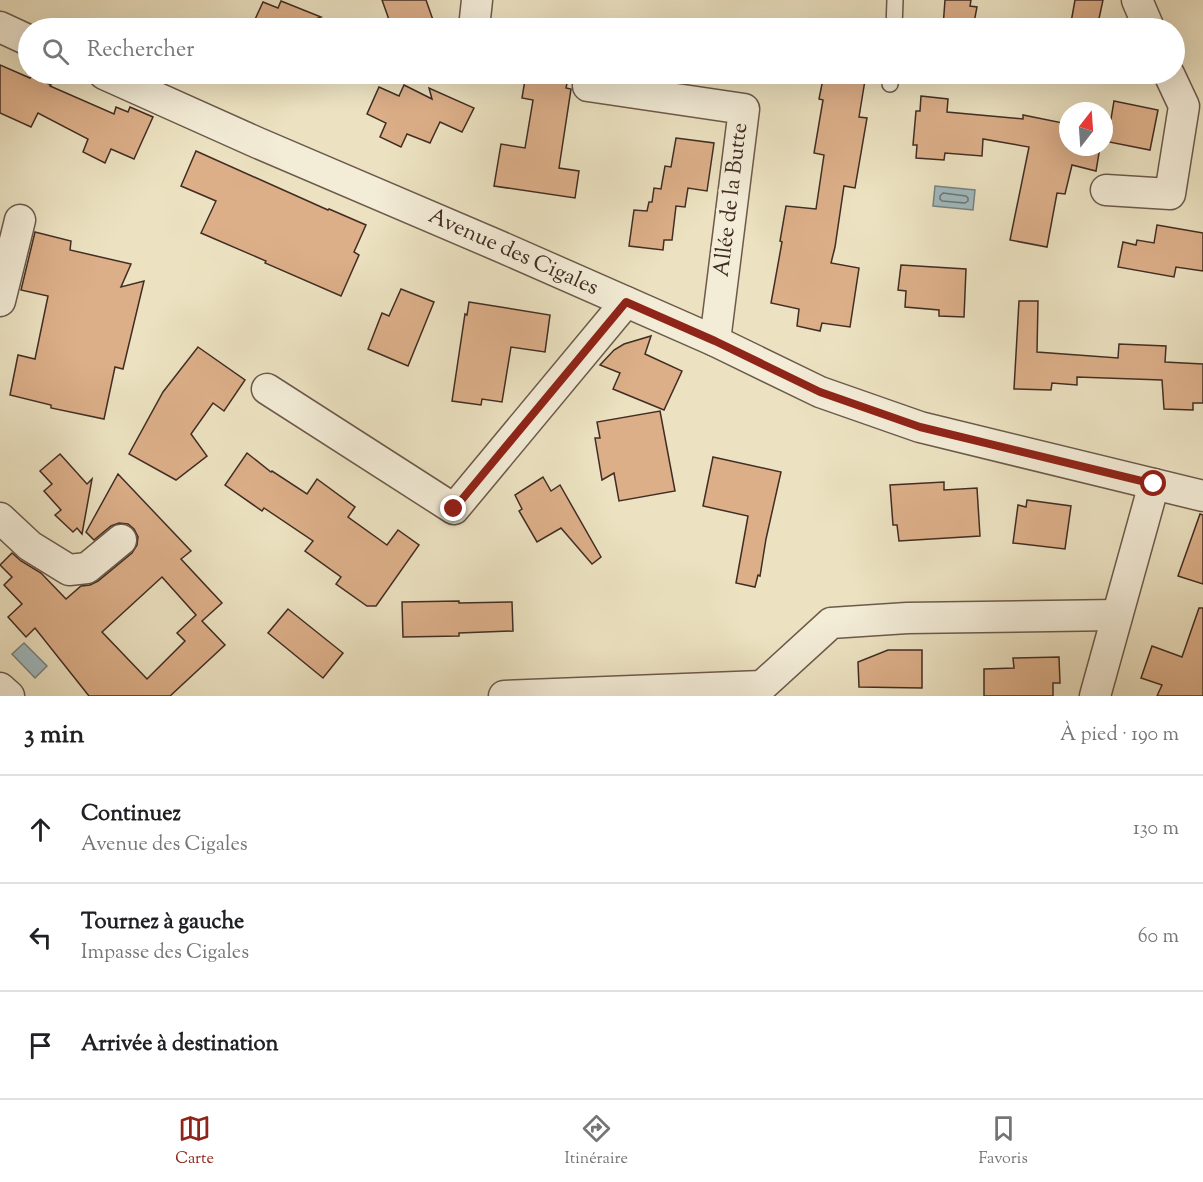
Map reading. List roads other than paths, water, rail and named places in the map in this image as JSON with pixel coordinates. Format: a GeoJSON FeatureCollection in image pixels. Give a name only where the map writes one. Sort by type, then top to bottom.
{"type":"FeatureCollection","features":[{"type":"Feature","properties":{"kind":"street"},"geometry":{"type":"LineString","coordinates":[[475,18],[477,0]]}},
{"type":"Feature","properties":{"kind":"street"},"geometry":{"type":"LineString","coordinates":[[1137,0],[1145,18]]}},
{"type":"Feature","properties":{"kind":"street"},"geometry":{"type":"LineString","coordinates":[[0,27],[18,35]]}},
{"type":"Feature","properties":{"kind":"street","name":"Avenue des Cigales"},"geometry":{"type":"LineString","coordinates":[[126,84],[715,341],[820,392],[920,427],[1203,496]]}},
{"type":"Feature","properties":{"kind":"street"},"geometry":{"type":"LineString","coordinates":[[1106,190],[1170,194],[1184,106],[1174,84]]}},
{"type":"Feature","properties":{"kind":"street","name":"Allée de la Butte"},"geometry":{"type":"LineString","coordinates":[[588,86],[744,109],[715,341]]}},
{"type":"Feature","properties":{"kind":"street"},"geometry":{"type":"LineString","coordinates":[[0,301],[20,220]]}},
{"type":"Feature","properties":{"kind":"street"},"geometry":{"type":"LineString","coordinates":[[267,389],[454,509],[626,302]]}},
{"type":"Feature","properties":{"kind":"street"},"geometry":{"type":"LineString","coordinates":[[1095,696],[1154,484]]}},
{"type":"Feature","properties":{"kind":"street"},"geometry":{"type":"LineString","coordinates":[[0,518],[30,546],[69,570],[87,568],[121,540]]}},
{"type":"Feature","properties":{"kind":"street"},"geometry":{"type":"LineString","coordinates":[[504,696],[762,686],[831,623],[907,618],[1117,615]]}},
{"type":"Feature","properties":{"kind":"street"},"geometry":{"type":"LineString","coordinates":[[0,688],[9,696]]}},
{"type":"Feature","properties":{"kind":"lane"},"geometry":{"type":"LineString","coordinates":[[894,18],[895,0]]}},
{"type":"Feature","properties":{"kind":"water"},"geometry":{"type":"Polygon","coordinates":[[[935,186],[975,190],[973,210],[933,206],[935,186]]]}},
{"type":"Feature","properties":{"kind":"water"},"geometry":{"type":"Polygon","coordinates":[[[24,643],[47,666],[35,678],[12,654],[24,643]]]}}]}
